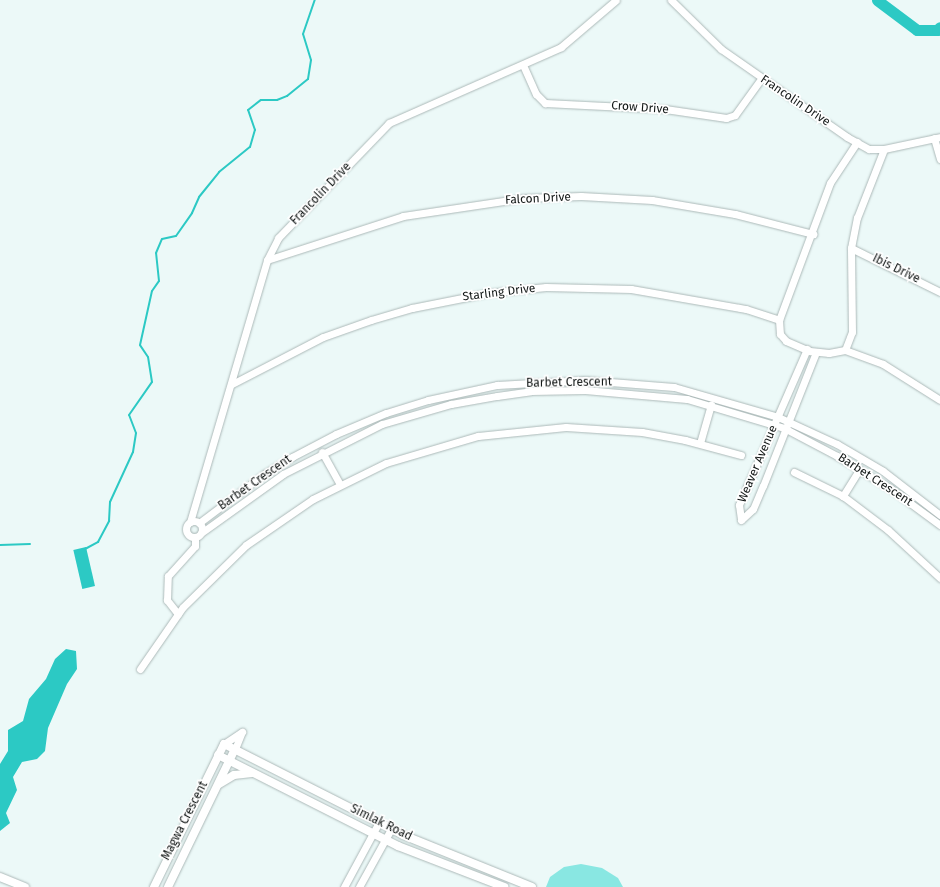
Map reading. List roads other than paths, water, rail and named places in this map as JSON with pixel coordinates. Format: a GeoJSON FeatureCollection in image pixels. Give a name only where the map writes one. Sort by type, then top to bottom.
{"type":"FeatureCollection","features":[{"type":"Feature","properties":{"kind":"street","name":"Francolin Drive"},"geometry":{"type":"LineString","coordinates":[[190,522],[232,384],[267,260],[278,238],[389,123],[561,47],[616,0]]}},
{"type":"Feature","properties":{"kind":"street","name":"Francolin Drive"},"geometry":{"type":"LineString","coordinates":[[671,0],[720,49],[761,79],[869,149],[884,149],[937,138]]}},
{"type":"Feature","properties":{"kind":"street","name":"Crow Drive"},"geometry":{"type":"LineString","coordinates":[[523,65],[536,94],[545,103],[665,109],[726,118],[735,115],[761,79]]}},
{"type":"Feature","properties":{"kind":"street"},"geometry":{"type":"LineString","coordinates":[[937,138],[940,159]]}},
{"type":"Feature","properties":{"kind":"street"},"geometry":{"type":"LineString","coordinates":[[857,142],[830,183],[813,234],[779,320],[780,334],[786,341],[816,352],[845,350],[883,364],[940,400]]}},
{"type":"Feature","properties":{"kind":"street"},"geometry":{"type":"LineString","coordinates":[[845,350],[852,332],[851,248],[856,218],[884,149]]}},
{"type":"Feature","properties":{"kind":"street","name":"Falcon Drive"},"geometry":{"type":"LineString","coordinates":[[267,260],[403,216],[524,198],[581,196],[652,200],[735,214],[813,234]]}},
{"type":"Feature","properties":{"kind":"street","name":"Ibis Drive"},"geometry":{"type":"LineString","coordinates":[[851,248],[940,292]]}},
{"type":"Feature","properties":{"kind":"street","name":"Starling Drive"},"geometry":{"type":"LineString","coordinates":[[232,384],[323,337],[372,320],[454,298],[495,292],[554,287],[632,289],[746,309],[779,320]]}},
{"type":"Feature","properties":{"kind":"street","name":"Weaver Avenue"},"geometry":{"type":"LineString","coordinates":[[807,349],[739,505],[741,520],[753,509],[784,428],[816,352]]}},
{"type":"Feature","properties":{"kind":"street"},"geometry":{"type":"LineString","coordinates":[[585,380],[585,390]]}},
{"type":"Feature","properties":{"kind":"street","name":"Barbet Crescent"},"geometry":{"type":"LineString","coordinates":[[199,523],[264,474],[336,434],[386,413],[428,400],[497,385],[585,380],[674,387],[778,417],[837,444],[896,481],[940,515]]}},
{"type":"Feature","properties":{"kind":"street"},"geometry":{"type":"LineString","coordinates":[[497,385],[497,396]]}},
{"type":"Feature","properties":{"kind":"street"},"geometry":{"type":"LineString","coordinates":[[671,396],[674,387]]}},
{"type":"Feature","properties":{"kind":"street","name":"Barbet Crescent"},"geometry":{"type":"LineString","coordinates":[[198,535],[264,486],[322,452],[382,424],[430,410],[497,396],[532,391],[585,390],[671,396],[711,405],[784,428],[891,489],[940,526]]}},
{"type":"Feature","properties":{"kind":"street"},"geometry":{"type":"LineString","coordinates":[[428,400],[430,410]]}},
{"type":"Feature","properties":{"kind":"street"},"geometry":{"type":"LineString","coordinates":[[700,443],[711,405]]}},
{"type":"Feature","properties":{"kind":"street"},"geometry":{"type":"LineString","coordinates":[[140,669],[178,614],[216,572],[246,545],[312,499],[340,484],[386,463],[454,441],[504,432],[566,427],[605,428],[642,432],[700,443],[741,455]]}},
{"type":"Feature","properties":{"kind":"street"},"geometry":{"type":"LineString","coordinates":[[336,434],[341,443]]}},
{"type":"Feature","properties":{"kind":"street"},"geometry":{"type":"LineString","coordinates":[[322,452],[340,484]]}},
{"type":"Feature","properties":{"kind":"street"},"geometry":{"type":"LineString","coordinates":[[843,496],[859,470]]}},
{"type":"Feature","properties":{"kind":"street"},"geometry":{"type":"LineString","coordinates":[[794,472],[843,496],[888,530],[940,578]]}},
{"type":"Feature","properties":{"kind":"street"},"geometry":{"type":"LineString","coordinates":[[891,489],[896,481]]}},
{"type":"Feature","properties":{"kind":"street"},"geometry":{"type":"LineString","coordinates":[[178,614],[167,600],[168,576],[195,546],[198,535],[199,523],[190,522],[186,527],[186,532],[198,535]]}},
{"type":"Feature","properties":{"kind":"street"},"geometry":{"type":"LineString","coordinates":[[224,744],[242,732],[236,749]]}},
{"type":"Feature","properties":{"kind":"street","name":"Simlak Road"},"geometry":{"type":"LineString","coordinates":[[224,744],[391,829],[532,887]]}},
{"type":"Feature","properties":{"kind":"street","name":"Magwa Crescent"},"geometry":{"type":"LineString","coordinates":[[154,887],[224,744]]}},
{"type":"Feature","properties":{"kind":"street","name":"Magwa Crescent"},"geometry":{"type":"LineString","coordinates":[[168,887],[236,749]]}},
{"type":"Feature","properties":{"kind":"street","name":"Simlak Road"},"geometry":{"type":"LineString","coordinates":[[218,755],[386,839],[504,887]]}},
{"type":"Feature","properties":{"kind":"street"},"geometry":{"type":"LineString","coordinates":[[217,786],[234,775],[253,773]]}},
{"type":"Feature","properties":{"kind":"street"},"geometry":{"type":"LineString","coordinates":[[344,887],[379,822]]}},
{"type":"Feature","properties":{"kind":"street"},"geometry":{"type":"LineString","coordinates":[[359,887],[391,829]]}},
{"type":"Feature","properties":{"kind":"street"},"geometry":{"type":"LineString","coordinates":[[0,877],[25,887]]}},
{"type":"Feature","properties":{"kind":"waterway"},"geometry":{"type":"LineString","coordinates":[[85,549],[98,542],[109,521],[110,502],[133,452],[136,433],[129,415],[152,382],[148,357],[140,345],[152,291],[159,281],[156,253],[162,239],[176,236],[192,213],[199,197],[219,172],[250,147],[255,130],[248,110],[261,100],[277,100],[287,96],[308,79],[311,60],[303,34],[315,0]]}},
{"type":"Feature","properties":{"kind":"waterway"},"geometry":{"type":"LineString","coordinates":[[877,0],[917,30],[937,30],[940,27]]}},
{"type":"Feature","properties":{"kind":"waterway"},"geometry":{"type":"LineString","coordinates":[[0,545],[30,544]]}}]}
